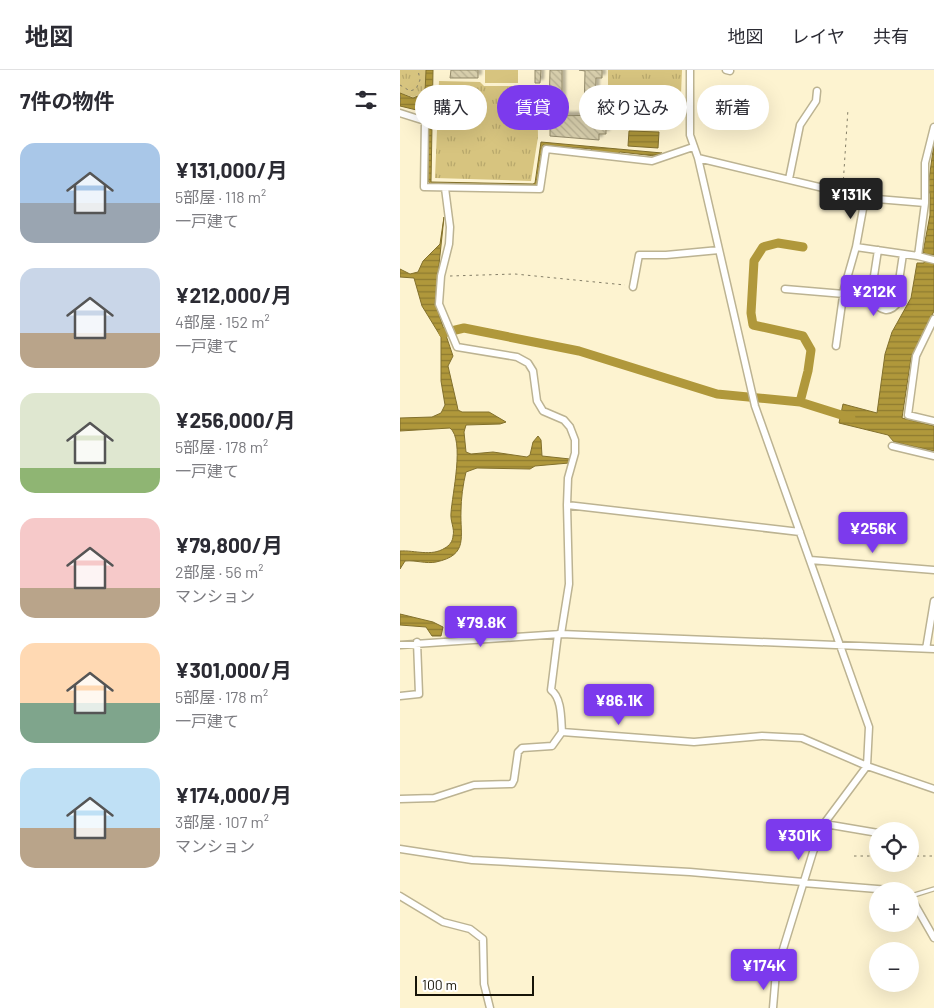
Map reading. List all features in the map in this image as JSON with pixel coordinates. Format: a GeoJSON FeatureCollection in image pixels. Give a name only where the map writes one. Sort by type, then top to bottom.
{"type":"FeatureCollection","features":[{"type":"Feature","properties":{"kind":"street"},"geometry":{"type":"LineString","coordinates":[[690,70],[690,135],[698,158],[720,250],[751,393],[869,727],[867,766],[825,824],[803,883],[776,977],[773,1008]]}},
{"type":"Feature","properties":{"kind":"street"},"geometry":{"type":"LineString","coordinates":[[789,179],[800,125],[816,101],[817,91]]}},
{"type":"Feature","properties":{"kind":"street"},"geometry":{"type":"LineString","coordinates":[[400,113],[425,121],[424,187],[540,189],[546,149],[652,161],[693,148]]}},
{"type":"Feature","properties":{"kind":"street"},"geometry":{"type":"LineString","coordinates":[[921,257],[926,163],[934,127]]}},
{"type":"Feature","properties":{"kind":"street"},"geometry":{"type":"LineString","coordinates":[[698,158],[789,179],[842,194],[925,204]]}},
{"type":"Feature","properties":{"kind":"street"},"geometry":{"type":"LineString","coordinates":[[400,799],[434,798],[474,785],[512,784],[518,752],[524,747],[552,746],[562,732],[556,694],[551,690],[569,584],[567,505],[575,440],[570,427],[564,420],[543,411],[537,402],[533,371],[528,363],[517,357],[457,347],[452,338],[439,304],[441,276],[449,244],[450,227],[445,188]]}},
{"type":"Feature","properties":{"kind":"street"},"geometry":{"type":"LineString","coordinates":[[836,346],[844,294],[856,247],[864,198]]}},
{"type":"Feature","properties":{"kind":"street"},"geometry":{"type":"LineString","coordinates":[[856,247],[934,260]]}},
{"type":"Feature","properties":{"kind":"street"},"geometry":{"type":"LineString","coordinates":[[633,286],[639,255],[666,255],[720,250]]}},
{"type":"Feature","properties":{"kind":"street"},"geometry":{"type":"LineString","coordinates":[[874,276],[878,250]]}},
{"type":"Feature","properties":{"kind":"street"},"geometry":{"type":"LineString","coordinates":[[785,289],[844,294],[871,299],[877,307],[884,311],[896,306],[899,301],[899,281],[903,254]]}},
{"type":"Feature","properties":{"kind":"street"},"geometry":{"type":"LineString","coordinates":[[934,318],[916,356],[908,415],[934,421]]}},
{"type":"Feature","properties":{"kind":"street"},"geometry":{"type":"LineString","coordinates":[[926,333],[934,336]]}},
{"type":"Feature","properties":{"kind":"street"},"geometry":{"type":"LineString","coordinates":[[892,446],[934,456]]}},
{"type":"Feature","properties":{"kind":"street"},"geometry":{"type":"LineString","coordinates":[[567,505],[800,532]]}},
{"type":"Feature","properties":{"kind":"street"},"geometry":{"type":"LineString","coordinates":[[810,560],[934,570]]}},
{"type":"Feature","properties":{"kind":"street"},"geometry":{"type":"LineString","coordinates":[[926,649],[934,601]]}},
{"type":"Feature","properties":{"kind":"street"},"geometry":{"type":"LineString","coordinates":[[400,645],[417,642],[560,634],[934,649]]}},
{"type":"Feature","properties":{"kind":"street"},"geometry":{"type":"LineString","coordinates":[[400,696],[419,694],[417,642]]}},
{"type":"Feature","properties":{"kind":"street"},"geometry":{"type":"LineString","coordinates":[[562,732],[694,742],[762,736],[802,738],[867,766],[934,789]]}},
{"type":"Feature","properties":{"kind":"street"},"geometry":{"type":"LineString","coordinates":[[825,824],[869,831]]}},
{"type":"Feature","properties":{"kind":"street"},"geometry":{"type":"LineString","coordinates":[[400,849],[472,860],[690,872],[869,888]]}},
{"type":"Feature","properties":{"kind":"street"},"geometry":{"type":"LineString","coordinates":[[400,896],[443,922],[470,929],[483,939],[484,984],[490,1008]]}},
{"type":"Feature","properties":{"kind":"street"},"geometry":{"type":"LineString","coordinates":[[919,912],[934,938]]}},
{"type":"Feature","properties":{"kind":"lane"},"geometry":{"type":"LineString","coordinates":[[919,893],[934,889]]}},
{"type":"Feature","properties":{"kind":"path"},"geometry":{"type":"LineString","coordinates":[[400,86],[410,91],[416,89],[420,80],[418,70]]}},
{"type":"Feature","properties":{"kind":"path"},"geometry":{"type":"LineString","coordinates":[[400,98],[400,104]]}},
{"type":"Feature","properties":{"kind":"path"},"geometry":{"type":"LineString","coordinates":[[842,194],[848,109]]}},
{"type":"Feature","properties":{"kind":"path"},"geometry":{"type":"LineString","coordinates":[[441,276],[515,274],[633,286]]}},
{"type":"Feature","properties":{"kind":"path"},"geometry":{"type":"LineString","coordinates":[[854,856],[869,856]]}},
{"type":"Feature","properties":{"kind":"path"},"geometry":{"type":"LineString","coordinates":[[919,856],[934,856]]}},
{"type":"Feature","properties":{"kind":"green space"},"geometry":{"type":"Polygon","coordinates":[[[400,70],[426,70],[425,85],[415,85],[415,96],[400,93],[400,70]]]}},
{"type":"Feature","properties":{"kind":"green space"},"geometry":{"type":"Polygon","coordinates":[[[485,70],[518,70],[518,83],[485,83],[485,70]]]}},
{"type":"Feature","properties":{"kind":"green space"},"geometry":{"type":"Polygon","coordinates":[[[608,70],[682,70],[681,85],[608,85],[608,70]]]}},
{"type":"Feature","properties":{"kind":"green space"},"geometry":{"type":"Polygon","coordinates":[[[439,81],[480,82],[483,85],[439,85],[439,81]]]}},
{"type":"Feature","properties":{"kind":"green space"},"geometry":{"type":"Polygon","coordinates":[[[487,86],[497,86],[497,130],[538,130],[531,181],[435,178],[437,130],[487,130],[487,86]]]}},
{"type":"Feature","properties":{"kind":"shaded area"},"geometry":{"type":"Polygon","coordinates":[[[426,70],[433,70],[433,85],[425,85],[426,70]]]}},
{"type":"Feature","properties":{"kind":"shaded area"},"geometry":{"type":"Polygon","coordinates":[[[400,93],[415,97],[415,110],[400,106],[400,93]]]}},
{"type":"Feature","properties":{"kind":"shaded area"},"geometry":{"type":"Polygon","coordinates":[[[429,130],[432,130],[431,182],[533,184],[535,183],[541,142],[662,153],[655,156],[620,152],[617,154],[593,152],[591,149],[543,145],[538,184],[535,187],[431,185],[428,181],[429,130]]]}},
{"type":"Feature","properties":{"kind":"shaded area"},"geometry":{"type":"Polygon","coordinates":[[[629,131],[659,132],[658,148],[628,146],[629,131]]]}},
{"type":"Feature","properties":{"kind":"shaded area"},"geometry":{"type":"Polygon","coordinates":[[[934,143],[934,311],[911,358],[902,418],[934,426],[934,451],[894,442],[888,435],[839,423],[843,404],[877,413],[885,354],[892,332],[911,298],[917,263],[924,263],[926,254],[923,252],[930,215],[928,187],[934,143]]]}},
{"type":"Feature","properties":{"kind":"shaded area"},"geometry":{"type":"Polygon","coordinates":[[[444,217],[435,303],[453,356],[448,366],[458,410],[462,412],[489,412],[506,422],[500,424],[466,425],[464,432],[466,452],[471,454],[493,452],[527,457],[530,455],[533,442],[538,436],[541,440],[542,456],[570,459],[569,463],[535,466],[530,469],[477,468],[466,472],[461,502],[461,544],[458,550],[447,559],[436,562],[405,561],[400,569],[400,551],[429,553],[440,551],[450,543],[453,533],[451,513],[457,455],[457,444],[454,434],[450,428],[400,431],[400,418],[432,417],[441,413],[445,405],[441,381],[441,337],[422,306],[414,278],[400,277],[400,269],[410,274],[418,272],[423,261],[440,244],[444,217]]]}},
{"type":"Feature","properties":{"kind":"shaded area"},"geometry":{"type":"Polygon","coordinates":[[[400,614],[433,622],[443,627],[441,636],[432,636],[426,627],[400,625],[400,614]]]}},
{"type":"Feature","properties":{"kind":"building"},"geometry":{"type":"Polygon","coordinates":[[[451,70],[478,70],[478,78],[450,78],[451,70]]]}},
{"type":"Feature","properties":{"kind":"building"},"geometry":{"type":"Polygon","coordinates":[[[535,70],[541,70],[540,83],[535,83],[535,70]]]}},
{"type":"Feature","properties":{"kind":"building"},"geometry":{"type":"Polygon","coordinates":[[[550,70],[562,70],[562,85],[550,85],[550,70]]]}},
{"type":"Feature","properties":{"kind":"building"},"geometry":{"type":"Polygon","coordinates":[[[579,70],[602,70],[602,78],[596,78],[596,85],[585,85],[585,71],[579,70]]]}},
{"type":"Feature","properties":{"kind":"building"},"geometry":{"type":"Polygon","coordinates":[[[579,115],[579,130],[606,130],[606,134],[599,134],[599,140],[550,136],[550,130],[569,130],[569,116],[579,115]]]}},
{"type":"Feature","properties":{"kind":"waterway"},"geometry":{"type":"LineString","coordinates":[[800,402],[811,350],[803,336],[753,325],[751,313],[754,261],[763,247],[778,243],[803,247]]}},
{"type":"Feature","properties":{"kind":"waterway"},"geometry":{"type":"LineString","coordinates":[[443,333],[464,328],[579,351],[717,394],[800,402],[851,418]]}}]}
